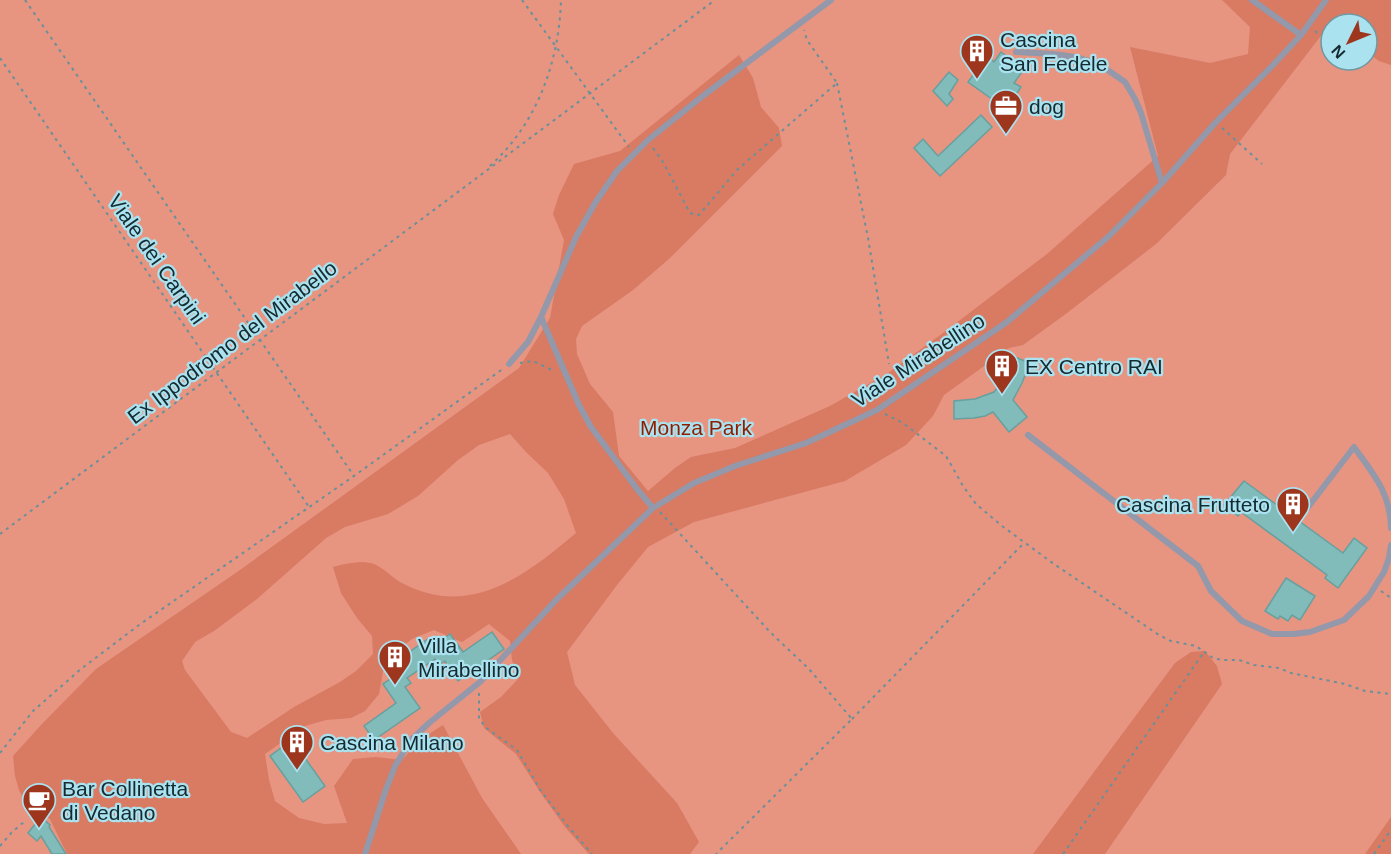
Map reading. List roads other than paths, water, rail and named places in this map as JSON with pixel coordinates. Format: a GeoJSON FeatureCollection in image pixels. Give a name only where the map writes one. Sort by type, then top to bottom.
{"type":"FeatureCollection","features":[{"type":"Feature","properties":{"kind":"lane"},"geometry":{"type":"LineString","coordinates":[[509,364],[528,342],[580,228],[617,171],[648,140],[704,95],[831,0]]}},
{"type":"Feature","properties":{"kind":"lane"},"geometry":{"type":"LineString","coordinates":[[1252,0],[1301,35]]}},
{"type":"Feature","properties":{"kind":"lane","name":"Viale Mirabellino"},"geometry":{"type":"LineString","coordinates":[[365,854],[395,766],[411,740],[480,682],[557,599],[654,507],[694,483],[735,466],[806,443],[877,410],[1007,322],[1108,237],[1162,183],[1216,122],[1301,35],[1326,0]]}},
{"type":"Feature","properties":{"kind":"lane"},"geometry":{"type":"LineString","coordinates":[[1016,52],[1065,56],[1099,63],[1125,82],[1141,113],[1162,183]]}},
{"type":"Feature","properties":{"kind":"lane"},"geometry":{"type":"LineString","coordinates":[[541,317],[579,405],[591,427],[637,489],[654,507]]}},
{"type":"Feature","properties":{"kind":"lane"},"geometry":{"type":"LineString","coordinates":[[1028,435],[1198,566],[1211,591],[1242,621],[1272,634],[1310,632],[1344,620],[1369,596],[1384,572],[1391,545]]}},
{"type":"Feature","properties":{"kind":"lane"},"geometry":{"type":"LineString","coordinates":[[1302,515],[1354,447],[1377,478],[1384,492],[1389,506],[1391,528]]}},
{"type":"Feature","properties":{"kind":"place","name":"Cascina San Fedele"},"geometry":{"type":"Point","coordinates":[977,80]}},
{"type":"Feature","properties":{"kind":"place","name":"dog"},"geometry":{"type":"Point","coordinates":[1006,135]}},
{"type":"Feature","properties":{"kind":"place","name":"EX Centro RAI"},"geometry":{"type":"Point","coordinates":[1002,395]}},
{"type":"Feature","properties":{"kind":"place","name":"Cascina Frutteto"},"geometry":{"type":"Point","coordinates":[1293,533]}},
{"type":"Feature","properties":{"kind":"place","name":"Villa Mirabellino"},"geometry":{"type":"Point","coordinates":[395,686]}},
{"type":"Feature","properties":{"kind":"place","name":"Cascina Milano"},"geometry":{"type":"Point","coordinates":[297,771]}},
{"type":"Feature","properties":{"kind":"place","name":"Bar Collinetta di Vedano"},"geometry":{"type":"Point","coordinates":[39,829]}},
{"type":"Feature","properties":{"kind":"park label","name":"Monza Park"},"geometry":{"type":"Point","coordinates":[696,427]}}]}
